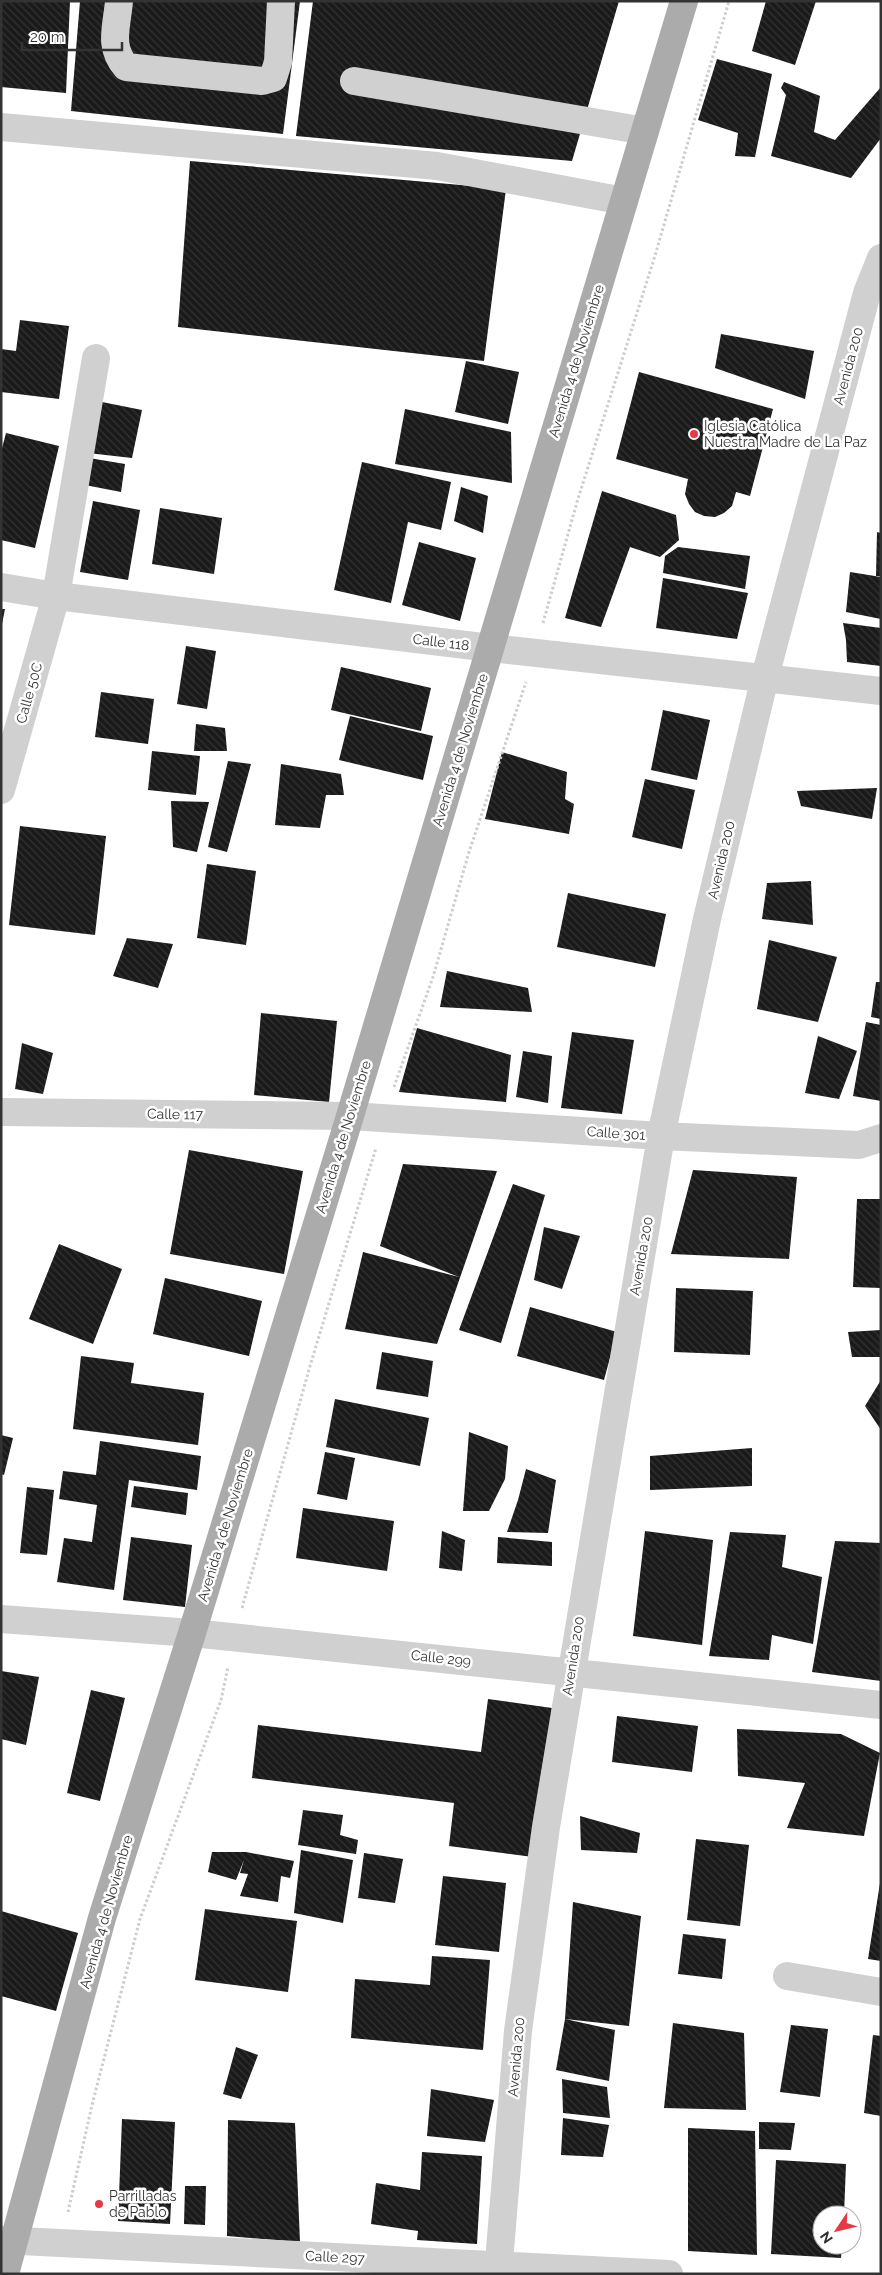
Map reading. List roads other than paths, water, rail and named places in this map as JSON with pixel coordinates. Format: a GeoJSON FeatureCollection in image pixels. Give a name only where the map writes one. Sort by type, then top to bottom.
{"type":"FeatureCollection","features":[{"type":"Feature","properties":{"kind":"main road","name":"Avenida 4 de Noviembre"},"geometry":{"type":"LineString","coordinates":[[5,2274],[8,2240],[102,1918],[350,1116],[684,1]]}},
{"type":"Feature","properties":{"kind":"street"},"geometry":{"type":"LineString","coordinates":[[119,1],[114,48],[118,58],[126,67],[262,81],[273,78],[278,62],[281,1]]}},
{"type":"Feature","properties":{"kind":"street"},"geometry":{"type":"LineString","coordinates":[[354,81],[645,131]]}},
{"type":"Feature","properties":{"kind":"street"},"geometry":{"type":"LineString","coordinates":[[1,127],[437,166],[624,201]]}},
{"type":"Feature","properties":{"kind":"street","name":"Avenida 200"},"geometry":{"type":"LineString","coordinates":[[498,2270],[518,2031],[546,1828],[570,1672],[661,1136],[707,919],[765,677],[867,293],[881,258]]}},
{"type":"Feature","properties":{"kind":"street","name":"Calle 50C"},"geometry":{"type":"LineString","coordinates":[[1,790],[56,596],[96,358]]}},
{"type":"Feature","properties":{"kind":"street","name":"Calle 118"},"geometry":{"type":"LineString","coordinates":[[1,587],[56,596],[491,648],[881,691]]}},
{"type":"Feature","properties":{"kind":"street","name":"Calle 117"},"geometry":{"type":"LineString","coordinates":[[1,1112],[350,1116]]}},
{"type":"Feature","properties":{"kind":"street","name":"Calle 301"},"geometry":{"type":"LineString","coordinates":[[350,1116],[661,1136],[858,1145],[881,1138]]}},
{"type":"Feature","properties":{"kind":"street","name":"Calle 299"},"geometry":{"type":"LineString","coordinates":[[1,1618],[192,1632],[881,1704]]}},
{"type":"Feature","properties":{"kind":"street"},"geometry":{"type":"LineString","coordinates":[[787,1976],[881,1992]]}},
{"type":"Feature","properties":{"kind":"street","name":"Calle 297"},"geometry":{"type":"LineString","coordinates":[[8,2240],[498,2270],[669,2274]]}},
{"type":"Feature","properties":{"kind":"place","name":"Iglesia Católica Nuestra Madre de La Paz"},"geometry":{"type":"Point","coordinates":[694,434]}},
{"type":"Feature","properties":{"kind":"place","name":"Parrilladas de Pablo"},"geometry":{"type":"Point","coordinates":[99,2204]}}]}
